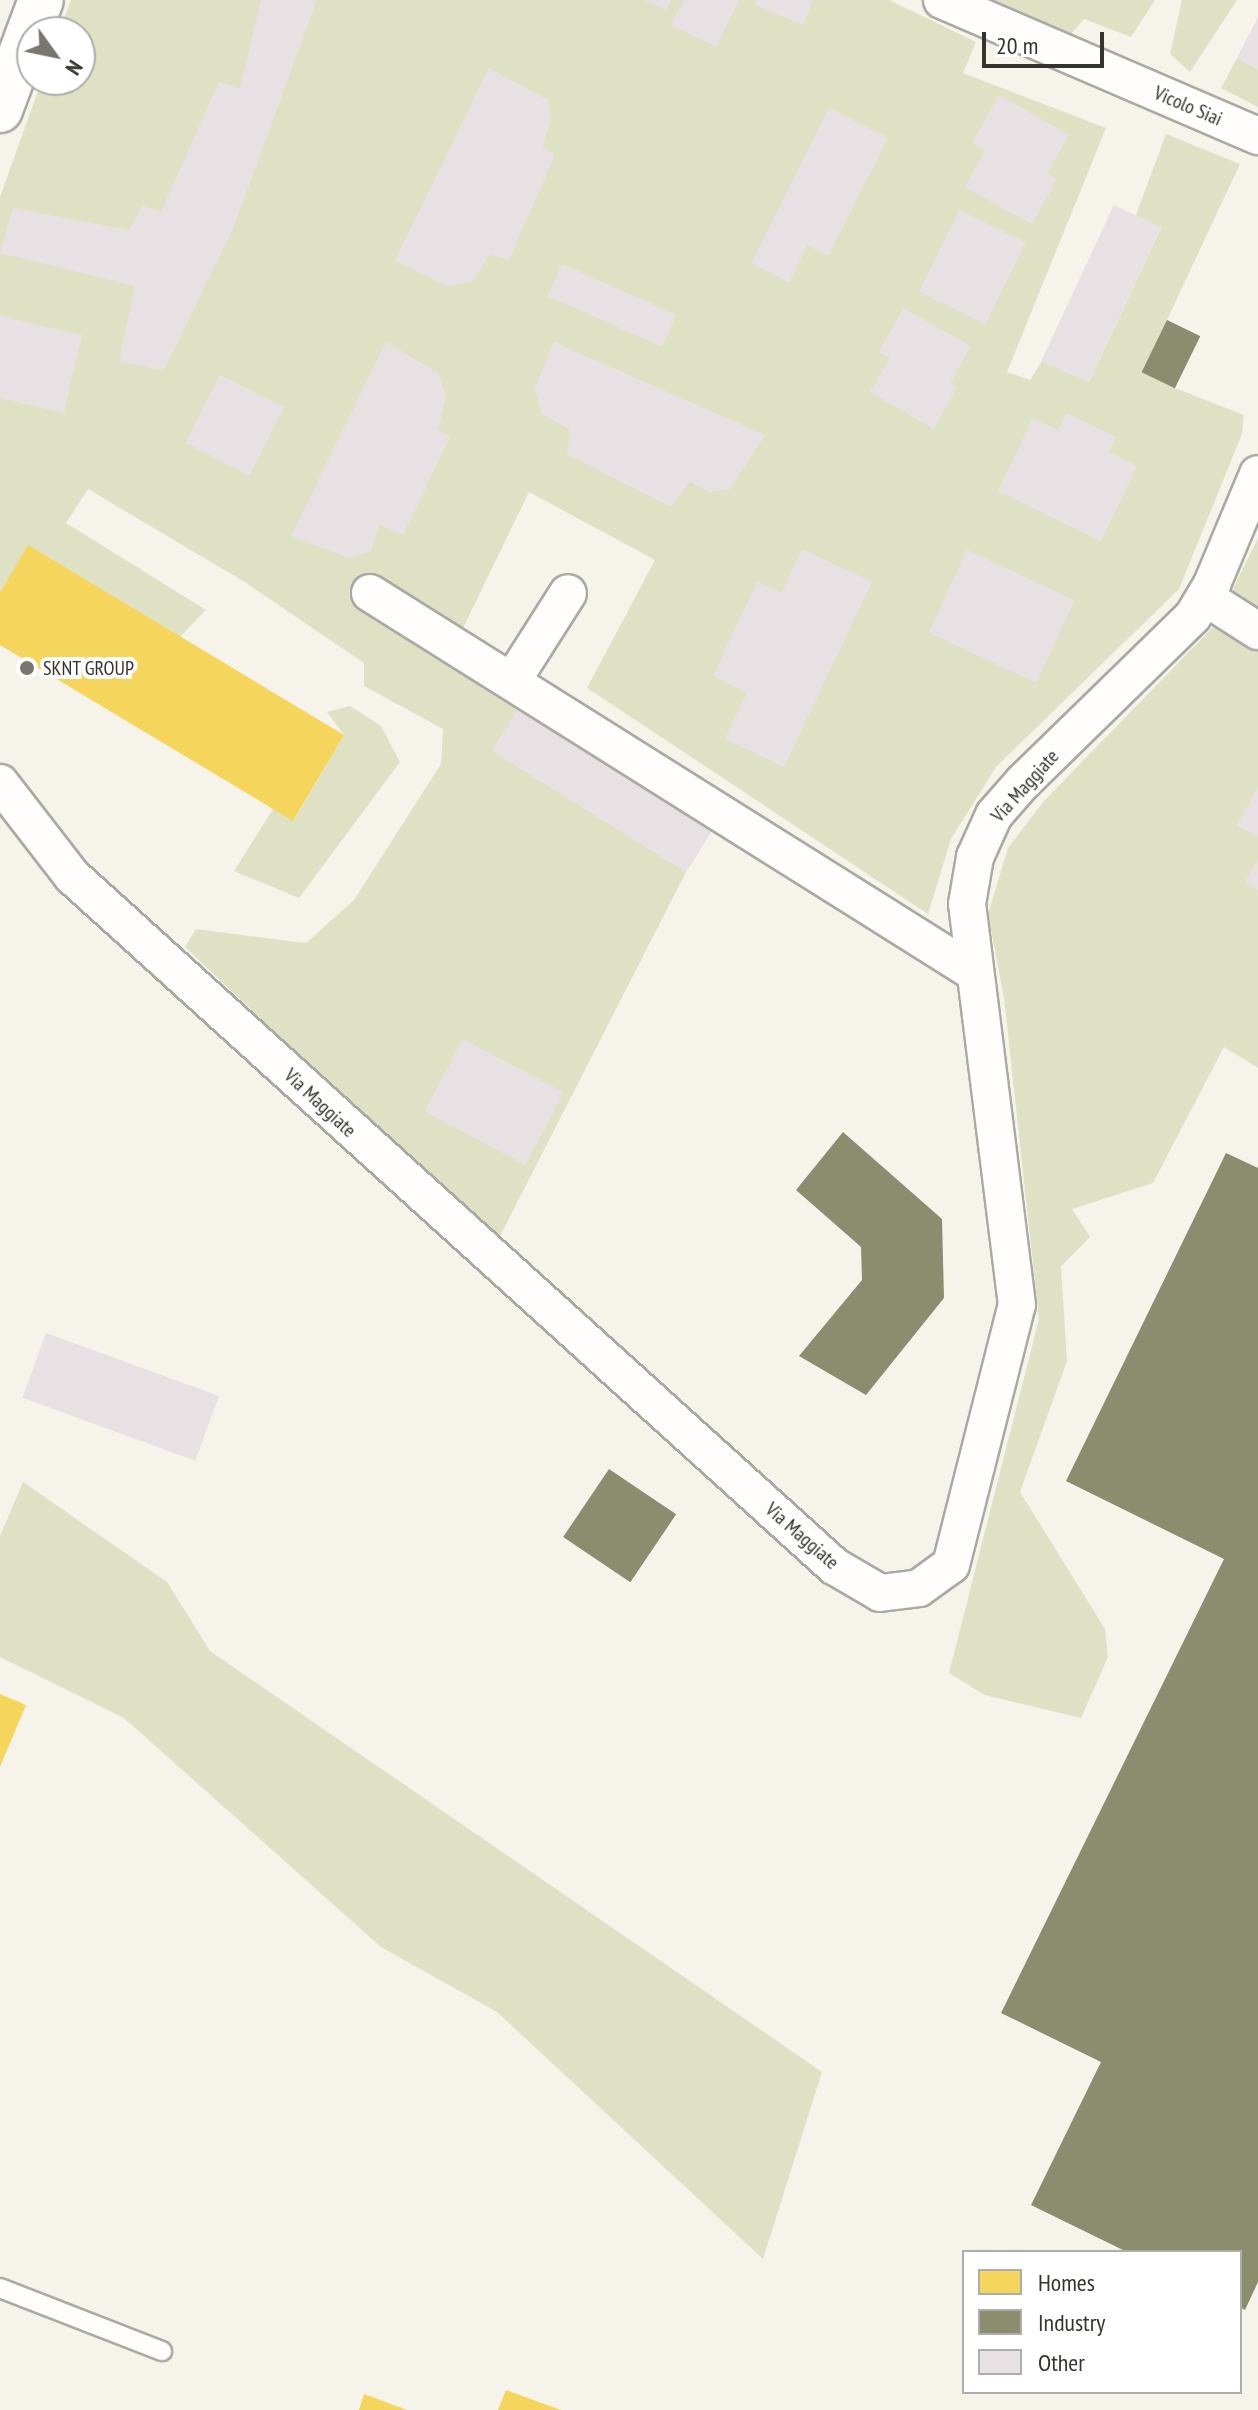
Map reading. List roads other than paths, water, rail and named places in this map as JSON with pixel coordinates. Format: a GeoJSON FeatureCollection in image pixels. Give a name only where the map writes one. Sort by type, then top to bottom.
{"type":"FeatureCollection","features":[{"type":"Feature","properties":{"kind":"main road"},"geometry":{"type":"LineString","coordinates":[[0,110],[41,0]]}},
{"type":"Feature","properties":{"kind":"street","name":"Vicolo Siai"},"geometry":{"type":"LineString","coordinates":[[942,0],[1258,136]]}},
{"type":"Feature","properties":{"kind":"street","name":"Via Maggiate"},"geometry":{"type":"LineString","coordinates":[[0,783],[72,876],[834,1566],[880,1593],[919,1588],[951,1565],[1017,1305],[967,904],[975,857],[994,815],[1193,616],[1205,597],[1258,474]]}},
{"type":"Feature","properties":{"kind":"street"},"geometry":{"type":"LineString","coordinates":[[370,593],[975,973]]}},
{"type":"Feature","properties":{"kind":"street"},"geometry":{"type":"LineString","coordinates":[[512,681],[568,593]]}},
{"type":"Feature","properties":{"kind":"street"},"geometry":{"type":"LineString","coordinates":[[1205,597],[1258,631]]}},
{"type":"Feature","properties":{"kind":"lane"},"geometry":{"type":"LineString","coordinates":[[0,2288],[162,2351]]}},
{"type":"Feature","properties":{"kind":"place","name":"SKNT GROUP"},"geometry":{"type":"Point","coordinates":[27,668]}}]}
